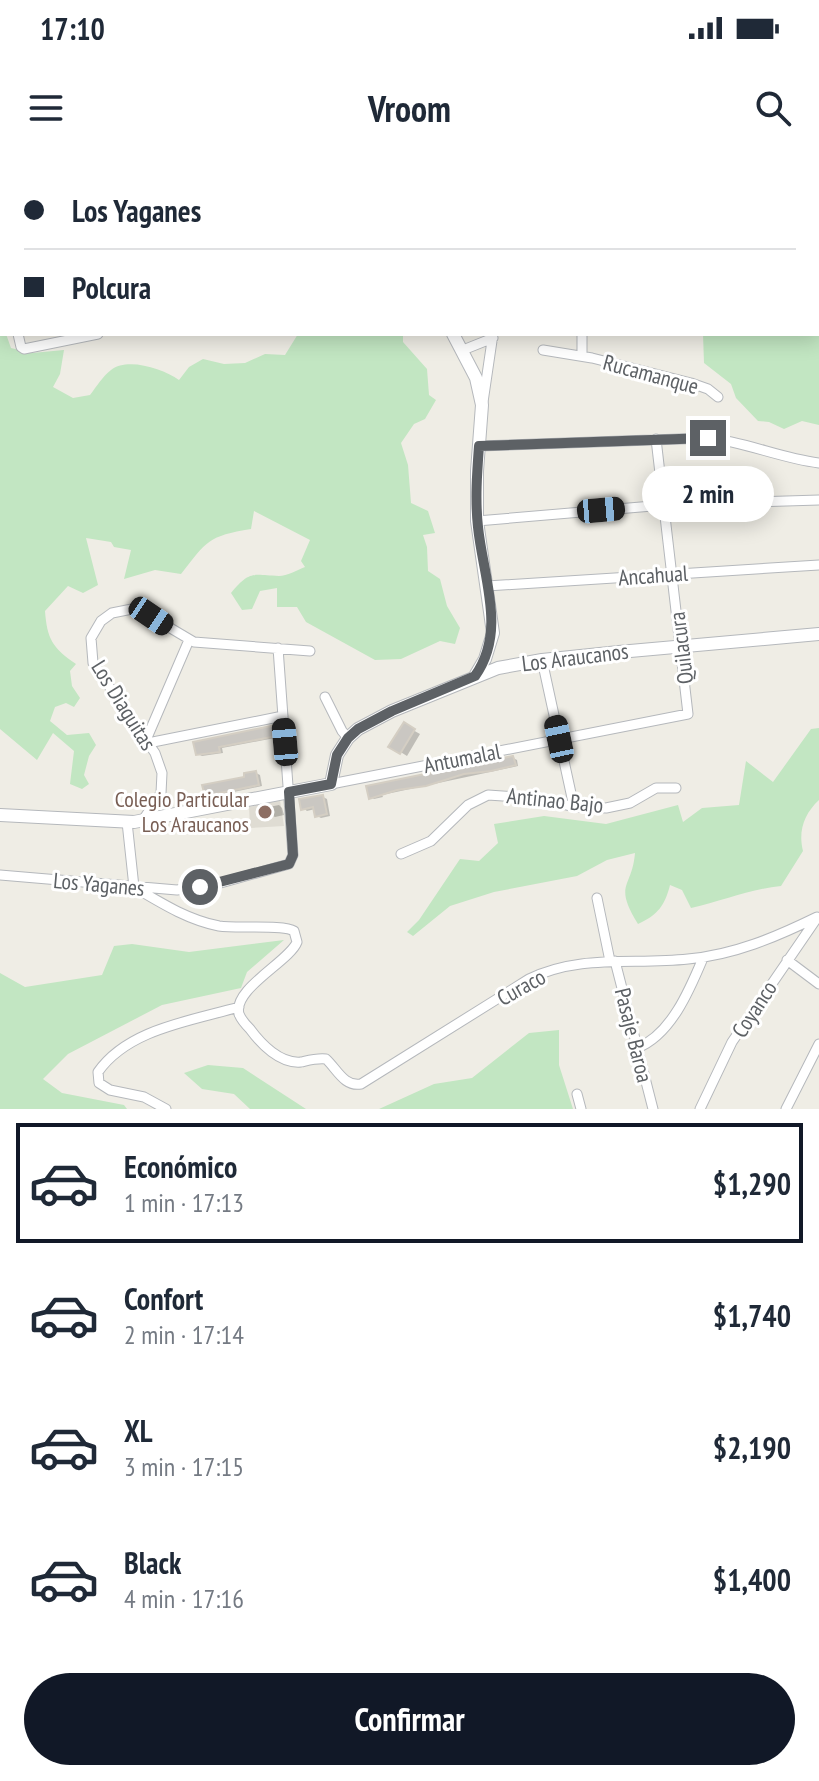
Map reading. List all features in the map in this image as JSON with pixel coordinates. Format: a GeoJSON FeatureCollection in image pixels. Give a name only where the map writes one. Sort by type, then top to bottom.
{"type":"FeatureCollection","features":[{"type":"Feature","properties":{"kind":"street"},"geometry":{"type":"LineString","coordinates":[[18,336],[24,349],[88,336]]}},
{"type":"Feature","properties":{"kind":"street"},"geometry":{"type":"LineString","coordinates":[[454,336],[479,387],[482,405]]}},
{"type":"Feature","properties":{"kind":"street"},"geometry":{"type":"LineString","coordinates":[[463,350],[493,336]]}},
{"type":"Feature","properties":{"kind":"street"},"geometry":{"type":"LineString","coordinates":[[475,676],[485,659],[493,633],[477,521],[482,405],[493,336]]}},
{"type":"Feature","properties":{"kind":"street","name":"Rucamanque"},"geometry":{"type":"LineString","coordinates":[[582,336],[582,356]]}},
{"type":"Feature","properties":{"kind":"street","name":"Rucamanque"},"geometry":{"type":"LineString","coordinates":[[543,350],[582,356],[704,387],[718,397]]}},
{"type":"Feature","properties":{"kind":"street","name":"Quilacura"},"geometry":{"type":"LineString","coordinates":[[656,439],[688,714]]}},
{"type":"Feature","properties":{"kind":"street"},"geometry":{"type":"LineString","coordinates":[[479,446],[719,439],[767,453],[819,463]]}},
{"type":"Feature","properties":{"kind":"street"},"geometry":{"type":"LineString","coordinates":[[477,521],[664,505],[819,500]]}},
{"type":"Feature","properties":{"kind":"street","name":"Ancahual"},"geometry":{"type":"LineString","coordinates":[[487,586],[819,565]]}},
{"type":"Feature","properties":{"kind":"street","name":"Los Diaguitas"},"geometry":{"type":"LineString","coordinates":[[143,820],[158,800],[163,780],[159,762],[96,669],[90,651],[93,632],[106,616],[132,609],[151,616],[189,640]]}},
{"type":"Feature","properties":{"kind":"street","name":"Los Araucanos"},"geometry":{"type":"LineString","coordinates":[[348,738],[378,718],[475,676],[512,665],[819,634]]}},
{"type":"Feature","properties":{"kind":"street"},"geometry":{"type":"LineString","coordinates":[[147,741],[189,640],[310,651]]}},
{"type":"Feature","properties":{"kind":"street"},"geometry":{"type":"LineString","coordinates":[[278,648],[289,792]]}},
{"type":"Feature","properties":{"kind":"street"},"geometry":{"type":"LineString","coordinates":[[542,660],[574,807]]}},
{"type":"Feature","properties":{"kind":"street"},"geometry":{"type":"LineString","coordinates":[[0,815],[127,822],[331,784],[337,755],[348,738],[325,697]]}},
{"type":"Feature","properties":{"kind":"street","name":"Antumalal"},"geometry":{"type":"LineString","coordinates":[[331,784],[688,714]]}},
{"type":"Feature","properties":{"kind":"street"},"geometry":{"type":"LineString","coordinates":[[147,741],[283,716]]}},
{"type":"Feature","properties":{"kind":"street","name":"Antinao Bajo"},"geometry":{"type":"LineString","coordinates":[[401,854],[431,841],[468,805],[488,795],[543,799],[574,807],[617,806],[630,803],[656,788],[676,788]]}},
{"type":"Feature","properties":{"kind":"street","name":"Los Yaganes"},"geometry":{"type":"LineString","coordinates":[[0,875],[190,889],[273,870],[291,862],[293,855],[289,792]]}},
{"type":"Feature","properties":{"kind":"street"},"geometry":{"type":"LineString","coordinates":[[127,822],[134,887],[173,910],[208,923],[248,929],[284,926],[294,931],[297,938],[294,949],[266,972],[239,1007],[146,1035],[112,1056],[98,1072],[97,1080],[105,1089],[144,1097],[166,1109]]}},
{"type":"Feature","properties":{"kind":"street","name":"Pasaje Baroa"},"geometry":{"type":"LineString","coordinates":[[597,898],[653,1109]]}},
{"type":"Feature","properties":{"kind":"street","name":"Curaco"},"geometry":{"type":"LineString","coordinates":[[239,1007],[241,1018],[257,1039],[287,1060],[326,1059],[345,1081],[357,1085],[529,979],[567,965],[703,958],[747,948],[818,916]]}},
{"type":"Feature","properties":{"kind":"street","name":"Coyanco"},"geometry":{"type":"LineString","coordinates":[[700,1109],[732,1042],[818,916]]}},
{"type":"Feature","properties":{"kind":"street"},"geometry":{"type":"LineString","coordinates":[[637,1048],[662,1031],[687,992],[703,958]]}},
{"type":"Feature","properties":{"kind":"street"},"geometry":{"type":"LineString","coordinates":[[787,960],[819,984]]}},
{"type":"Feature","properties":{"kind":"street"},"geometry":{"type":"LineString","coordinates":[[786,1109],[819,1044]]}},
{"type":"Feature","properties":{"kind":"street"},"geometry":{"type":"LineString","coordinates":[[577,1094],[581,1109]]}},
{"type":"Feature","properties":{"kind":"shaded area","name":"Colegio Particular Los Araucanos"},"geometry":{"type":"Polygon","coordinates":[[[280,800],[284,826],[250,828],[249,807],[280,800]]]}},
{"type":"Feature","properties":{"kind":"green space"},"geometry":{"type":"Polygon","coordinates":[[[0,336],[7,336],[11,348],[32,353],[64,350],[60,374],[53,387],[73,398],[90,395],[102,378],[118,366],[136,365],[155,369],[179,380],[189,367],[203,359],[224,364],[245,363],[265,354],[285,355],[297,336],[403,336],[403,342],[427,369],[429,395],[436,400],[425,419],[414,424],[401,443],[408,465],[411,503],[428,511],[435,533],[423,535],[428,571],[440,579],[447,606],[460,628],[455,644],[440,641],[401,659],[375,660],[306,622],[297,607],[277,607],[277,588],[260,591],[252,609],[242,610],[231,593],[237,586],[247,577],[282,576],[305,567],[301,561],[310,540],[254,511],[251,529],[226,534],[210,542],[181,574],[155,570],[124,579],[131,550],[114,547],[111,542],[86,538],[98,585],[83,593],[68,586],[45,611],[52,642],[76,664],[70,671],[72,686],[80,698],[74,707],[66,703],[55,707],[50,721],[67,735],[89,733],[96,745],[89,756],[84,775],[89,784],[82,789],[70,784],[74,751],[53,733],[37,760],[0,729],[0,336]]]}},
{"type":"Feature","properties":{"kind":"green space"},"geometry":{"type":"Polygon","coordinates":[[[703,336],[819,336],[819,425],[802,421],[784,429],[758,421],[736,398],[731,384],[704,363],[703,336]]]}},
{"type":"Feature","properties":{"kind":"green space"},"geometry":{"type":"Polygon","coordinates":[[[819,728],[819,800],[804,823],[801,837],[803,851],[781,886],[691,908],[682,890],[670,885],[660,909],[638,924],[625,893],[635,853],[607,860],[577,876],[494,892],[450,906],[413,936],[407,932],[419,920],[460,859],[479,861],[498,843],[494,824],[544,816],[606,824],[678,805],[683,822],[702,808],[739,805],[746,761],[773,782],[811,729],[819,728]]]}},
{"type":"Feature","properties":{"kind":"green space"},"geometry":{"type":"Polygon","coordinates":[[[284,940],[247,972],[241,988],[162,1005],[68,1054],[43,1079],[62,1093],[124,1105],[127,1109],[0,1109],[0,973],[25,987],[102,975],[114,946],[132,944],[189,952],[284,940]]]}},
{"type":"Feature","properties":{"kind":"green space"},"geometry":{"type":"Polygon","coordinates":[[[559,1030],[559,1065],[573,1109],[379,1109],[434,1084],[472,1078],[529,1033],[559,1030]]]}},
{"type":"Feature","properties":{"kind":"green space"},"geometry":{"type":"Polygon","coordinates":[[[208,1065],[243,1068],[306,1109],[250,1109],[234,1094],[202,1089],[184,1073],[208,1065]]]}},
{"type":"Feature","properties":{"kind":"building"},"geometry":{"type":"Polygon","coordinates":[[[404,722],[415,729],[400,754],[388,747],[404,722]]]}},
{"type":"Feature","properties":{"kind":"building"},"geometry":{"type":"Polygon","coordinates":[[[276,725],[277,736],[219,747],[220,752],[196,755],[193,742],[276,725]]]}},
{"type":"Feature","properties":{"kind":"building"},"geometry":{"type":"Polygon","coordinates":[[[513,756],[516,765],[464,774],[369,799],[366,786],[513,756]]]}},
{"type":"Feature","properties":{"kind":"building"},"geometry":{"type":"Polygon","coordinates":[[[256,771],[259,785],[205,796],[202,785],[244,777],[244,773],[256,771]]]}},
{"type":"Feature","properties":{"kind":"building"},"geometry":{"type":"Polygon","coordinates":[[[323,795],[327,814],[315,817],[313,807],[301,810],[299,799],[323,795]]]}},
{"type":"Feature","properties":{"kind":"place","name":"Colegio Particular Los Araucanos"},"geometry":{"type":"Point","coordinates":[265,812]}},
{"type":"Feature","properties":{"kind":"route"},"geometry":{"type":"LineString","coordinates":[[200,887],[289,864],[293,855],[289,792],[331,784],[342,746],[368,722],[475,676],[479,671],[493,633],[477,521],[479,446],[708,438]]}}]}
